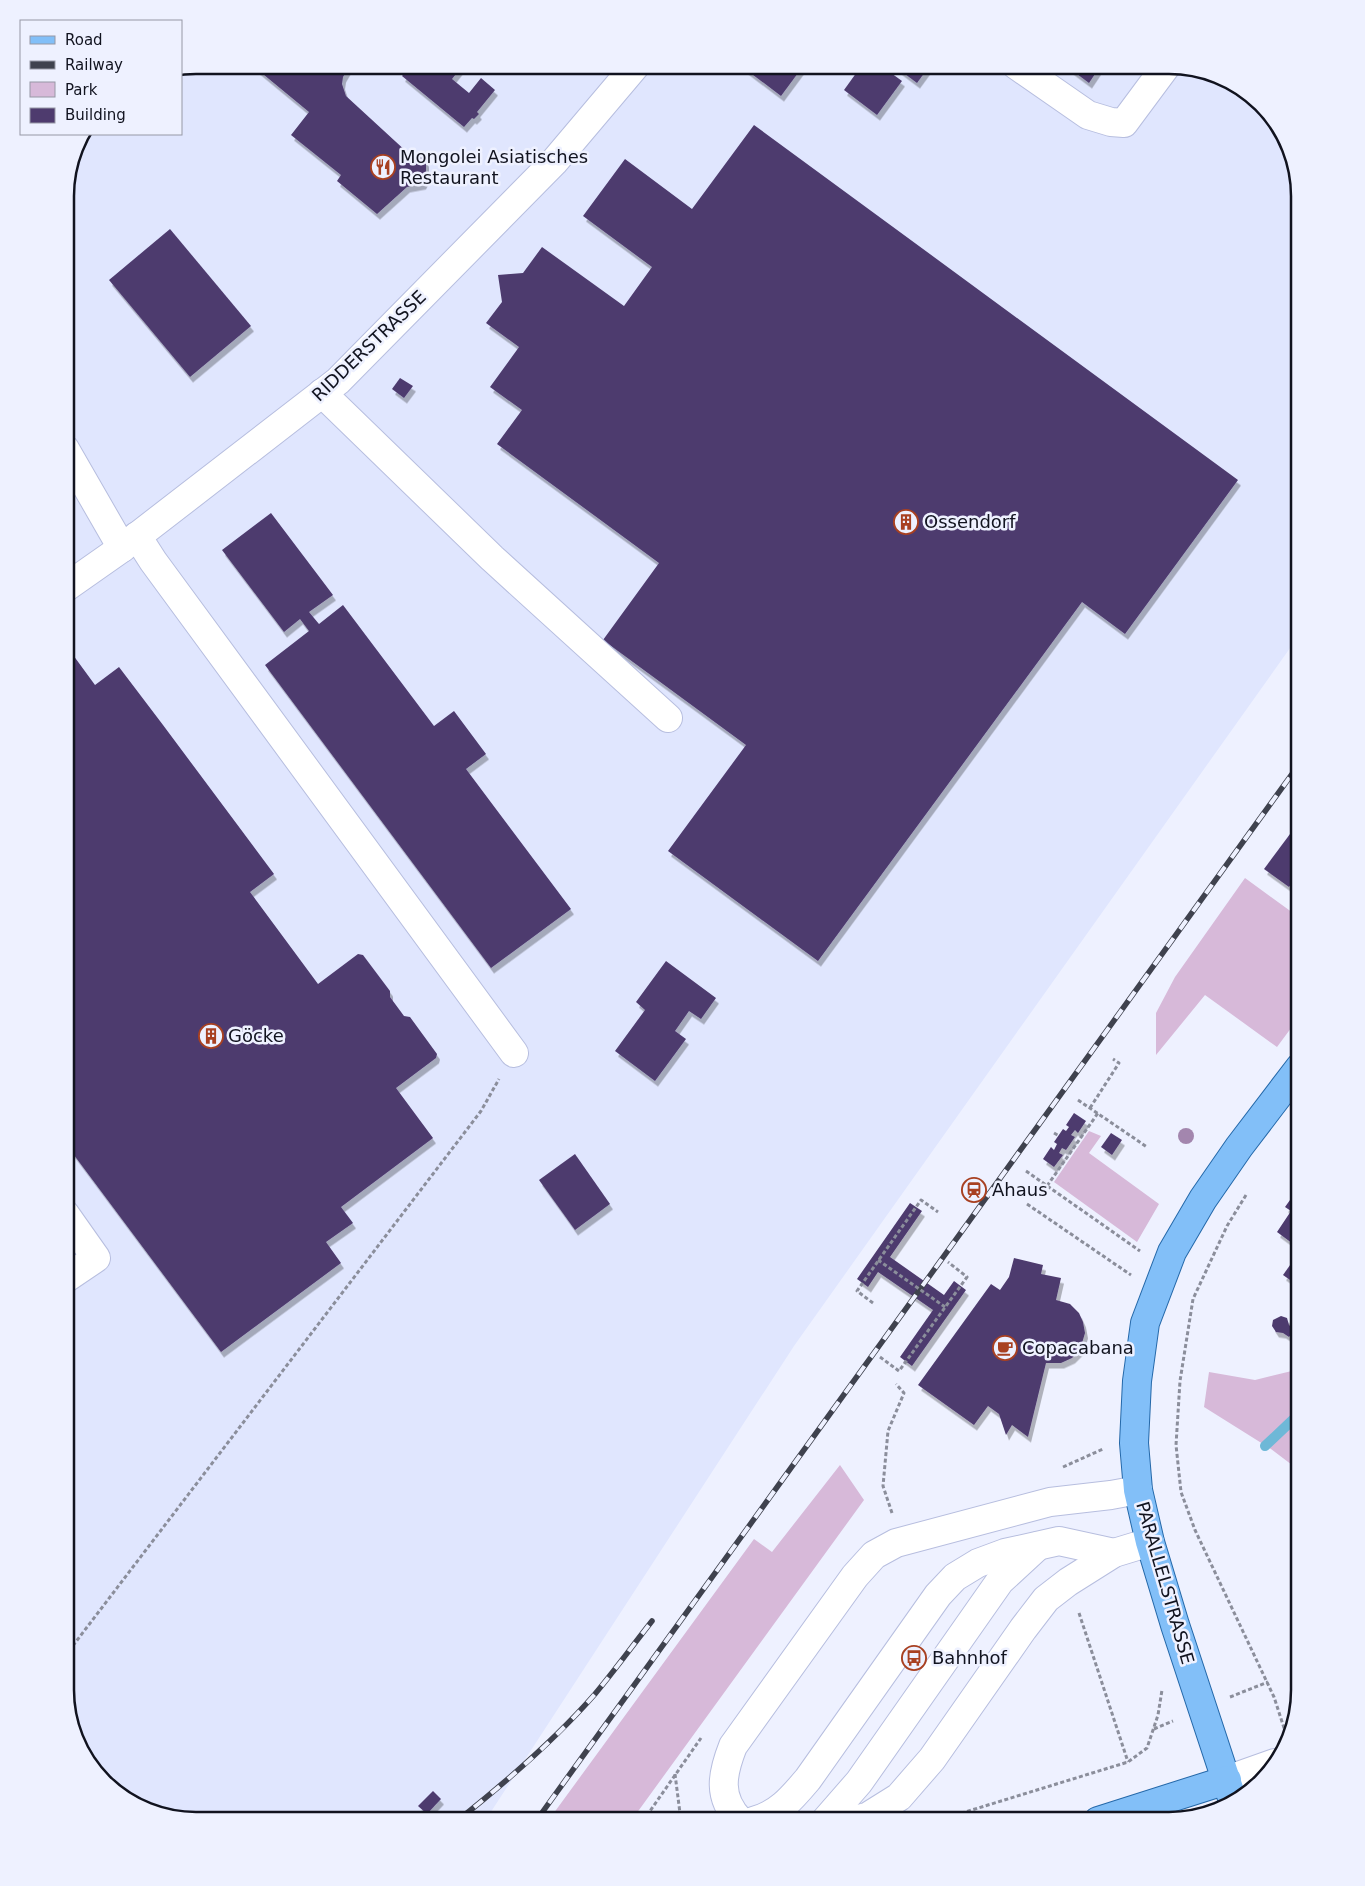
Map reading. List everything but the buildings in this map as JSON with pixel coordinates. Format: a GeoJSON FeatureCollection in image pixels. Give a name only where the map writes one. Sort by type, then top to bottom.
{"type":"FeatureCollection","features":[{"type":"Feature","properties":{"kind":"main road","name":"PARALLELSTRASSE"},"geometry":{"type":"LineString","coordinates":[[1230,1792],[1150,1542],[1138,1490],[1134,1443],[1138,1381],[1145,1323],[1172,1252],[1203,1199],[1239,1147],[1291,1079]]}},
{"type":"Feature","properties":{"kind":"main road"},"geometry":{"type":"LineString","coordinates":[[1139,1812],[1230,1792]]}},
{"type":"Feature","properties":{"kind":"street","name":"RIDDERSTRASSE"},"geometry":{"type":"LineString","coordinates":[[74,582],[129,542],[338,381],[554,162],[628,74]]}},
{"type":"Feature","properties":{"kind":"street"},"geometry":{"type":"LineString","coordinates":[[1029,74],[1088,115],[1111,122],[1124,123],[1160,74]]}},
{"type":"Feature","properties":{"kind":"street"},"geometry":{"type":"LineString","coordinates":[[322,393],[492,558],[668,718]]}},
{"type":"Feature","properties":{"kind":"street"},"geometry":{"type":"LineString","coordinates":[[74,462],[129,542],[153,562],[514,1053]]}},
{"type":"Feature","properties":{"kind":"street"},"geometry":{"type":"LineString","coordinates":[[74,1227],[96,1258],[74,1273]]}},
{"type":"Feature","properties":{"kind":"street"},"geometry":{"type":"LineString","coordinates":[[732,1812],[723,1792],[725,1766],[733,1746],[855,1576],[874,1555],[896,1543],[1050,1502],[1138,1490]]}},
{"type":"Feature","properties":{"kind":"street"},"geometry":{"type":"LineString","coordinates":[[775,1812],[788,1803],[808,1779],[938,1595],[954,1577],[978,1563],[1004,1553],[1059,1540],[1114,1553]]}},
{"type":"Feature","properties":{"kind":"street"},"geometry":{"type":"LineString","coordinates":[[873,1812],[899,1798],[932,1759],[1046,1599],[1068,1582],[1114,1553],[1150,1542]]}},
{"type":"Feature","properties":{"kind":"street"},"geometry":{"type":"LineString","coordinates":[[833,1812],[859,1782],[1000,1581],[1038,1546]]}},
{"type":"Feature","properties":{"kind":"street"},"geometry":{"type":"LineString","coordinates":[[1230,1792],[1259,1773]]}},
{"type":"Feature","properties":{"kind":"path"},"geometry":{"type":"LineString","coordinates":[[74,1644],[481,1111],[514,1053]]}},
{"type":"Feature","properties":{"kind":"path"},"geometry":{"type":"LineString","coordinates":[[1090,1108],[1119,1063],[1113,1059]]}},
{"type":"Feature","properties":{"kind":"path"},"geometry":{"type":"LineString","coordinates":[[1078,1100],[1147,1147]]}},
{"type":"Feature","properties":{"kind":"path"},"geometry":{"type":"LineString","coordinates":[[1047,1186],[1072,1145],[1098,1113]]}},
{"type":"Feature","properties":{"kind":"path"},"geometry":{"type":"LineString","coordinates":[[1054,1132],[1059,1136]]}},
{"type":"Feature","properties":{"kind":"path"},"geometry":{"type":"LineString","coordinates":[[1026,1171],[1144,1253]]}},
{"type":"Feature","properties":{"kind":"path"},"geometry":{"type":"LineString","coordinates":[[1247,1194],[1227,1226],[1193,1299],[1180,1381],[1176,1445],[1181,1492],[1195,1530],[1274,1698],[1284,1730]]}},
{"type":"Feature","properties":{"kind":"path"},"geometry":{"type":"LineString","coordinates":[[873,1302],[857,1291],[921,1200],[938,1212]]}},
{"type":"Feature","properties":{"kind":"path"},"geometry":{"type":"LineString","coordinates":[[1026,1204],[1135,1279]]}},
{"type":"Feature","properties":{"kind":"path"},"geometry":{"type":"LineString","coordinates":[[878,1260],[945,1307]]}},
{"type":"Feature","properties":{"kind":"path"},"geometry":{"type":"LineString","coordinates":[[880,1357],[899,1370],[967,1277],[948,1262]]}},
{"type":"Feature","properties":{"kind":"path"},"geometry":{"type":"LineString","coordinates":[[893,1516],[883,1486],[888,1431],[904,1393],[896,1384]]}},
{"type":"Feature","properties":{"kind":"path"},"geometry":{"type":"LineString","coordinates":[[1068,1582],[1128,1762]]}},
{"type":"Feature","properties":{"kind":"path"},"geometry":{"type":"LineString","coordinates":[[965,1812],[1128,1762],[1147,1748],[1158,1715],[1162,1692]]}},
{"type":"Feature","properties":{"kind":"path"},"geometry":{"type":"LineString","coordinates":[[648,1812],[675,1774],[680,1812]]}},
{"type":"Feature","properties":{"kind":"shaded area"},"geometry":{"type":"Polygon","coordinates":[[[1177,74],[1209,80],[1244,99],[1266,121],[1282,149],[1287,164],[1291,196],[1291,647],[794,1346],[491,1812],[188,1812],[172,1810],[149,1803],[121,1787],[109,1777],[90,1751],[78,1722],[74,1690],[74,188],[78,164],[90,135],[182,135],[182,75],[1177,74]]]}},
{"type":"Feature","properties":{"kind":"green space"},"geometry":{"type":"Polygon","coordinates":[[[1245,878],[1291,911],[1291,1028],[1277,1047],[1205,995],[1156,1055],[1156,1013],[1175,977],[1245,878]]]}},
{"type":"Feature","properties":{"kind":"green space"},"geometry":{"type":"Polygon","coordinates":[[[1089,1131],[1101,1136],[1089,1153],[1159,1204],[1137,1242],[1054,1182],[1089,1131]]]}},
{"type":"Feature","properties":{"kind":"green space"},"geometry":{"type":"Polygon","coordinates":[[[1291,1371],[1291,1464],[1271,1449],[1204,1407],[1209,1372],[1255,1380],[1291,1371]]]}},
{"type":"Feature","properties":{"kind":"green space"},"geometry":{"type":"Polygon","coordinates":[[[840,1465],[864,1500],[638,1812],[555,1812],[754,1539],[772,1552],[840,1465]]]}},
{"type":"Feature","properties":{"kind":"waterway"},"geometry":{"type":"LineString","coordinates":[[1265,1446],[1291,1421]]}},
{"type":"Feature","properties":{"kind":"railway"},"geometry":{"type":"LineString","coordinates":[[542,1812],[1291,775]]}},
{"type":"Feature","properties":{"kind":"railway"},"geometry":{"type":"LineString","coordinates":[[468,1812],[511,1776],[563,1728],[610,1676],[652,1621]]}},
{"type":"Feature","properties":{"kind":"place","name":"Mongolei Asiatisches Restaurant"},"geometry":{"type":"Point","coordinates":[383,167]}},
{"type":"Feature","properties":{"kind":"place","name":"Ossendorf"},"geometry":{"type":"Point","coordinates":[906,522]}},
{"type":"Feature","properties":{"kind":"place","name":"Göcke"},"geometry":{"type":"Point","coordinates":[211,1036]}},
{"type":"Feature","properties":{"kind":"place","name":"Ahaus"},"geometry":{"type":"Point","coordinates":[974,1190]}},
{"type":"Feature","properties":{"kind":"place","name":"Copacabana"},"geometry":{"type":"Point","coordinates":[1005,1348]}},
{"type":"Feature","properties":{"kind":"place","name":"Bahnhof"},"geometry":{"type":"Point","coordinates":[914,1658]}}]}
